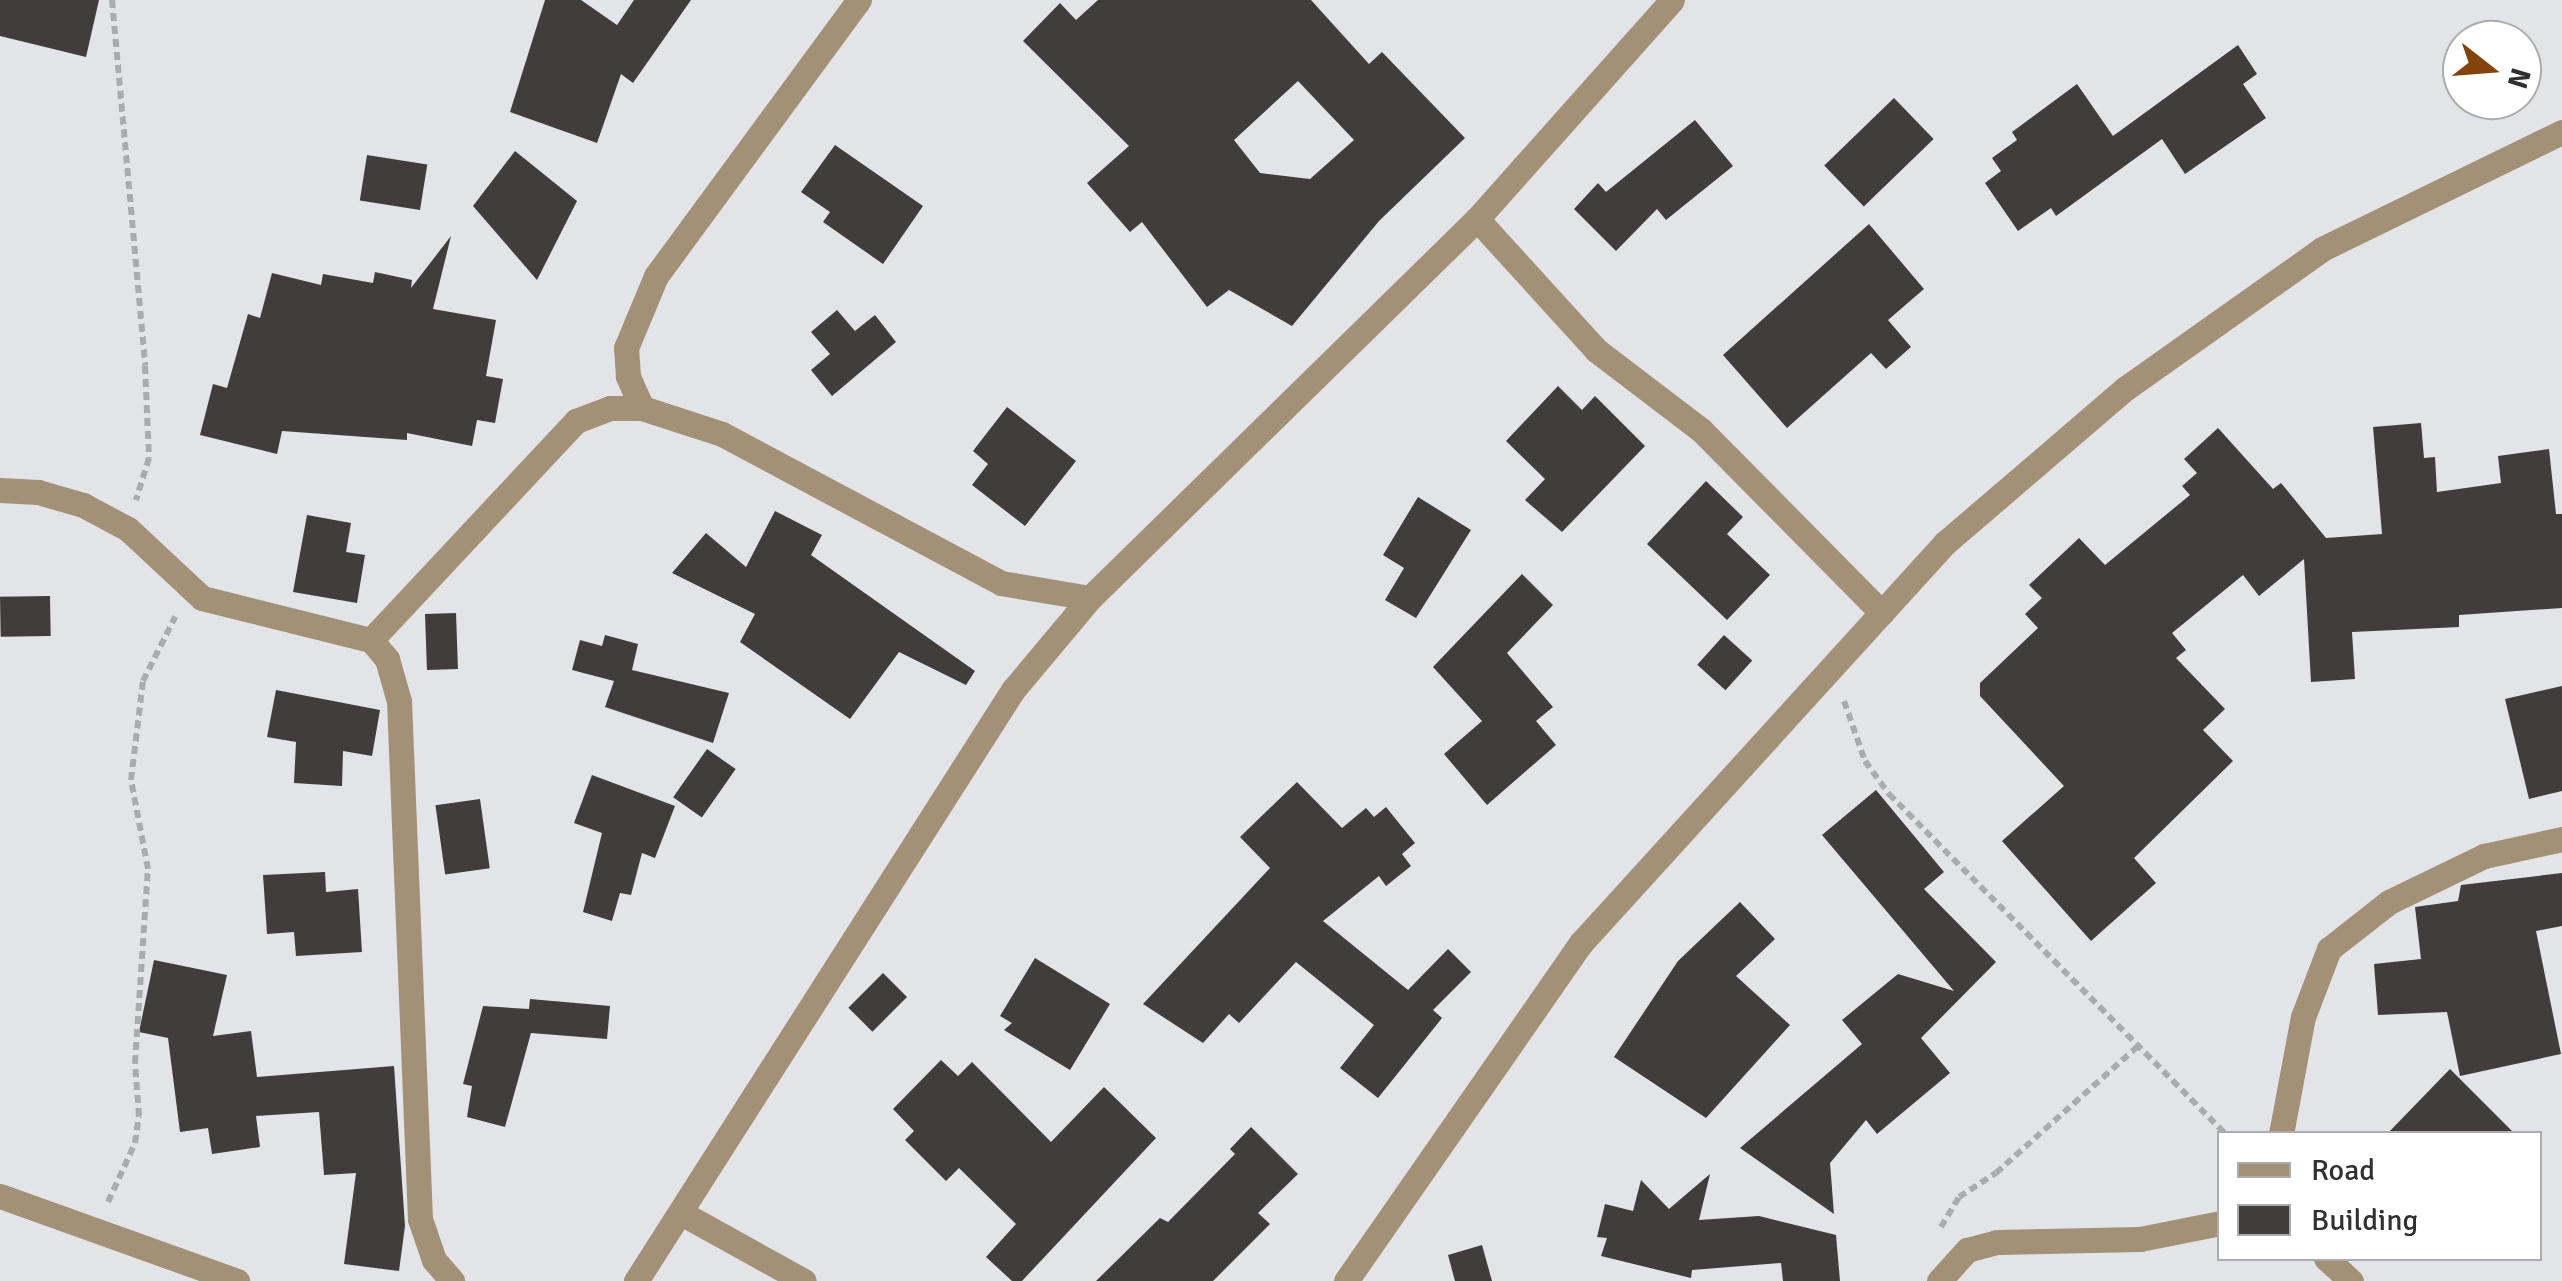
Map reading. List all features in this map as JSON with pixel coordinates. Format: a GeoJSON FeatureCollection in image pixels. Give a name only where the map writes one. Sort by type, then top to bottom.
{"type":"FeatureCollection","features":[{"type":"Feature","properties":{"kind":"street"},"geometry":{"type":"LineString","coordinates":[[642,408],[628,376],[626,348],[656,276],[859,0]]}},
{"type":"Feature","properties":{"kind":"street"},"geometry":{"type":"LineString","coordinates":[[636,1281],[683,1214],[1013,690],[1090,598],[1477,220],[1672,0]]}},
{"type":"Feature","properties":{"kind":"street"},"geometry":{"type":"LineString","coordinates":[[1346,1281],[1581,943],[1945,543],[2126,388],[2307,259],[2562,132]]}},
{"type":"Feature","properties":{"kind":"street"},"geometry":{"type":"LineString","coordinates":[[1477,220],[1596,350],[1702,430],[1882,613]]}},
{"type":"Feature","properties":{"kind":"street"},"geometry":{"type":"LineString","coordinates":[[371,640],[576,420],[610,408],[642,408],[722,434],[1001,583],[1090,598]]}},
{"type":"Feature","properties":{"kind":"street"},"geometry":{"type":"LineString","coordinates":[[0,490],[38,492],[128,529],[192,590],[371,640],[387,659],[399,700],[420,1219],[434,1260],[452,1281]]}},
{"type":"Feature","properties":{"kind":"street"},"geometry":{"type":"LineString","coordinates":[[2283,1131],[2302,1017],[2329,949],[2390,902],[2484,856],[2562,839]]}},
{"type":"Feature","properties":{"kind":"street"},"geometry":{"type":"LineString","coordinates":[[0,1196],[237,1281]]}},
{"type":"Feature","properties":{"kind":"street"},"geometry":{"type":"LineString","coordinates":[[683,1214],[804,1281]]}},
{"type":"Feature","properties":{"kind":"street"},"geometry":{"type":"LineString","coordinates":[[1941,1276],[1967,1250],[1998,1242],[2140,1239],[2217,1224]]}},
{"type":"Feature","properties":{"kind":"street"},"geometry":{"type":"LineString","coordinates":[[2329,1261],[2351,1281]]}},
{"type":"Feature","properties":{"kind":"path"},"geometry":{"type":"LineString","coordinates":[[112,0],[148,458],[128,529]]}},
{"type":"Feature","properties":{"kind":"path"},"geometry":{"type":"LineString","coordinates":[[94,1230],[135,1143],[139,1116],[135,1062],[148,870],[131,780],[143,681],[192,590]]}},
{"type":"Feature","properties":{"kind":"path"},"geometry":{"type":"LineString","coordinates":[[1836,661],[1847,718],[1865,761],[1889,794],[2223,1131]]}},
{"type":"Feature","properties":{"kind":"path"},"geometry":{"type":"LineString","coordinates":[[1941,1276],[1936,1251],[1940,1230],[1959,1196],[1996,1172],[2138,1046]]}},
{"type":"Feature","properties":{"kind":"building"},"geometry":{"type":"Polygon","coordinates":[[[0,0],[99,0],[86,57],[0,36],[0,0]]]}},
{"type":"Feature","properties":{"kind":"building"},"geometry":{"type":"Polygon","coordinates":[[[545,0],[581,0],[617,25],[634,0],[691,0],[633,83],[621,74],[597,143],[510,112],[545,0]]]}},
{"type":"Feature","properties":{"kind":"building"},"geometry":{"type":"Polygon","coordinates":[[[1098,0],[1311,0],[1369,64],[1382,52],[1465,138],[1379,221],[1292,326],[1229,290],[1207,307],[1142,222],[1130,232],[1087,183],[1129,146],[1023,41],[1060,3],[1076,20],[1098,0]],[[1298,81],[1234,140],[1260,173],[1310,179],[1354,140],[1298,81]]]}},
{"type":"Feature","properties":{"kind":"building"},"geometry":{"type":"Polygon","coordinates":[[[2238,45],[2257,74],[2243,84],[2266,118],[2185,174],[2162,139],[2056,216],[2051,208],[2018,231],[1985,183],[2001,171],[1992,158],[2017,140],[2012,132],[2077,84],[2113,136],[2238,45]]]}},
{"type":"Feature","properties":{"kind":"building"},"geometry":{"type":"Polygon","coordinates":[[[1894,98],[1934,139],[1864,206],[1824,165],[1894,98]]]}},
{"type":"Feature","properties":{"kind":"building"},"geometry":{"type":"Polygon","coordinates":[[[1695,120],[1733,166],[1666,220],[1657,209],[1616,251],[1574,209],[1598,183],[1606,192],[1695,120]]]}},
{"type":"Feature","properties":{"kind":"building"},"geometry":{"type":"Polygon","coordinates":[[[835,145],[923,206],[883,264],[823,222],[830,212],[801,192],[835,145]]]}},
{"type":"Feature","properties":{"kind":"building"},"geometry":{"type":"Polygon","coordinates":[[[515,151],[577,201],[537,280],[473,206],[515,151]]]}},
{"type":"Feature","properties":{"kind":"building"},"geometry":{"type":"Polygon","coordinates":[[[367,155],[427,165],[420,210],[360,200],[367,155]]]}},
{"type":"Feature","properties":{"kind":"building"},"geometry":{"type":"Polygon","coordinates":[[[1869,224],[1924,289],[1888,320],[1911,347],[1886,369],[1871,353],[1787,428],[1723,355],[1869,224]]]}},
{"type":"Feature","properties":{"kind":"building"},"geometry":{"type":"Polygon","coordinates":[[[451,236],[433,309],[496,320],[486,376],[503,379],[495,423],[477,420],[472,446],[407,433],[407,440],[282,431],[277,454],[200,435],[213,384],[227,388],[248,314],[260,318],[272,273],[321,285],[323,274],[373,283],[375,272],[412,280],[411,288],[451,236]]]}},
{"type":"Feature","properties":{"kind":"building"},"geometry":{"type":"Polygon","coordinates":[[[837,310],[855,331],[875,315],[896,342],[832,396],[811,370],[830,354],[811,332],[837,310]]]}},
{"type":"Feature","properties":{"kind":"building"},"geometry":{"type":"Polygon","coordinates":[[[1558,386],[1582,410],[1595,396],[1645,446],[1562,532],[1525,500],[1545,479],[1506,441],[1558,386]]]}},
{"type":"Feature","properties":{"kind":"building"},"geometry":{"type":"Polygon","coordinates":[[[1007,407],[1076,461],[1025,526],[972,485],[988,464],[973,451],[1007,407]]]}},
{"type":"Feature","properties":{"kind":"building"},"geometry":{"type":"Polygon","coordinates":[[[2421,423],[2424,458],[2435,457],[2437,492],[2501,483],[2498,456],[2549,449],[2556,514],[2562,514],[2562,608],[2459,615],[2459,627],[2352,632],[2355,679],[2311,682],[2304,559],[2259,596],[2243,575],[2172,633],[2186,650],[2176,658],[2225,709],[2203,730],[2233,761],[2134,858],[2156,883],[2091,941],[2002,841],[2064,786],[1980,696],[1980,683],[2038,628],[2025,614],[2042,598],[2029,585],[2079,538],[2105,565],[2190,495],[2182,486],[2197,473],[2184,459],[2218,428],[2273,489],[2281,483],[2326,538],[2382,534],[2373,427],[2421,423]]]}},
{"type":"Feature","properties":{"kind":"building"},"geometry":{"type":"Polygon","coordinates":[[[1706,481],[1743,517],[1727,534],[1770,575],[1727,620],[1647,544],[1706,481]]]}},
{"type":"Feature","properties":{"kind":"building"},"geometry":{"type":"Polygon","coordinates":[[[1418,497],[1471,530],[1416,618],[1385,600],[1404,568],[1383,555],[1418,497]]]}},
{"type":"Feature","properties":{"kind":"building"},"geometry":{"type":"Polygon","coordinates":[[[775,511],[822,535],[811,555],[975,671],[966,685],[899,652],[850,719],[740,642],[755,614],[672,573],[706,533],[746,567],[775,511]]]}},
{"type":"Feature","properties":{"kind":"building"},"geometry":{"type":"Polygon","coordinates":[[[307,515],[351,523],[346,552],[365,555],[357,603],[293,592],[307,515]]]}},
{"type":"Feature","properties":{"kind":"building"},"geometry":{"type":"Polygon","coordinates":[[[1522,574],[1553,605],[1507,653],[1553,707],[1536,721],[1556,745],[1487,805],[1444,754],[1482,721],[1433,667],[1522,574]]]}},
{"type":"Feature","properties":{"kind":"building"},"geometry":{"type":"Polygon","coordinates":[[[50,596],[51,636],[1,637],[0,597],[50,596]]]}},
{"type":"Feature","properties":{"kind":"building"},"geometry":{"type":"Polygon","coordinates":[[[456,613],[458,669],[427,670],[425,614],[456,613]]]}},
{"type":"Feature","properties":{"kind":"building"},"geometry":{"type":"Polygon","coordinates":[[[605,635],[638,644],[632,670],[729,693],[713,743],[605,707],[614,681],[572,670],[580,640],[602,646],[605,635]]]}},
{"type":"Feature","properties":{"kind":"building"},"geometry":{"type":"Polygon","coordinates":[[[1724,635],[1752,660],[1725,690],[1697,665],[1724,635]]]}},
{"type":"Feature","properties":{"kind":"building"},"geometry":{"type":"Polygon","coordinates":[[[2562,686],[2562,791],[2529,799],[2505,699],[2562,686]]]}},
{"type":"Feature","properties":{"kind":"building"},"geometry":{"type":"Polygon","coordinates":[[[276,690],[380,710],[372,756],[343,751],[342,786],[294,783],[296,742],[267,737],[276,690]]]}},
{"type":"Feature","properties":{"kind":"building"},"geometry":{"type":"Polygon","coordinates":[[[707,749],[736,769],[702,817],[673,797],[707,749]]]}},
{"type":"Feature","properties":{"kind":"building"},"geometry":{"type":"Polygon","coordinates":[[[592,775],[675,806],[655,858],[642,853],[631,895],[620,893],[612,921],[583,912],[602,833],[574,823],[592,775]]]}},
{"type":"Feature","properties":{"kind":"building"},"geometry":{"type":"Polygon","coordinates":[[[1297,782],[1342,828],[1366,808],[1374,817],[1386,807],[1415,843],[1402,854],[1411,866],[1386,886],[1379,876],[1323,921],[1408,990],[1448,949],[1471,972],[1433,1010],[1442,1018],[1378,1098],[1340,1068],[1374,1025],[1296,962],[1239,1023],[1229,1014],[1203,1043],[1143,1004],[1270,868],[1240,837],[1297,782]]]}},
{"type":"Feature","properties":{"kind":"building"},"geometry":{"type":"Polygon","coordinates":[[[1876,790],[1944,872],[1924,889],[1996,962],[1921,1038],[1950,1073],[1877,1134],[1866,1120],[1830,1163],[1834,1214],[1740,1148],[1862,1044],[1842,1020],[1898,974],[1954,991],[1822,835],[1876,790]]]}},
{"type":"Feature","properties":{"kind":"building"},"geometry":{"type":"Polygon","coordinates":[[[480,799],[490,868],[445,875],[435,805],[480,799]]]}},
{"type":"Feature","properties":{"kind":"building"},"geometry":{"type":"Polygon","coordinates":[[[325,872],[326,892],[358,889],[362,952],[296,956],[294,932],[267,934],[263,875],[325,872]]]}},
{"type":"Feature","properties":{"kind":"building"},"geometry":{"type":"Polygon","coordinates":[[[2562,873],[2562,926],[2536,931],[2561,1054],[2460,1076],[2447,1012],[2378,1015],[2374,964],[2421,959],[2415,907],[2458,901],[2461,885],[2562,873]]]}},
{"type":"Feature","properties":{"kind":"building"},"geometry":{"type":"Polygon","coordinates":[[[1740,902],[1775,939],[1736,976],[1790,1025],[1706,1118],[1614,1057],[1678,961],[1740,902]]]}},
{"type":"Feature","properties":{"kind":"building"},"geometry":{"type":"Polygon","coordinates":[[[1035,958],[1110,1004],[1070,1070],[1004,1030],[1012,1023],[1000,1016],[1035,958]]]}},
{"type":"Feature","properties":{"kind":"building"},"geometry":{"type":"Polygon","coordinates":[[[154,960],[227,975],[213,1036],[251,1031],[257,1077],[394,1066],[405,1226],[399,1271],[344,1264],[356,1173],[324,1175],[319,1112],[256,1116],[260,1147],[212,1154],[208,1128],[180,1132],[168,1038],[139,1032],[154,960]]]}},
{"type":"Feature","properties":{"kind":"building"},"geometry":{"type":"Polygon","coordinates":[[[883,973],[907,997],[872,1032],[848,1008],[883,973]]]}},
{"type":"Feature","properties":{"kind":"building"},"geometry":{"type":"Polygon","coordinates":[[[530,999],[610,1006],[607,1039],[531,1033],[505,1127],[467,1117],[472,1086],[463,1084],[483,1006],[529,1009],[530,999]]]}},
{"type":"Feature","properties":{"kind":"building"},"geometry":{"type":"Polygon","coordinates":[[[941,1060],[958,1076],[972,1062],[1051,1142],[1104,1087],[1156,1138],[1022,1281],[1012,1281],[986,1257],[1016,1224],[959,1168],[946,1181],[905,1140],[914,1131],[893,1109],[941,1060]]]}},
{"type":"Feature","properties":{"kind":"building"},"geometry":{"type":"Polygon","coordinates":[[[2450,1069],[2512,1131],[2390,1131],[2450,1069]]]}},
{"type":"Feature","properties":{"kind":"building"},"geometry":{"type":"Polygon","coordinates":[[[1251,1127],[1298,1174],[1258,1213],[1270,1224],[1213,1281],[1096,1281],[1160,1218],[1168,1222],[1235,1154],[1230,1149],[1251,1127]]]}},
{"type":"Feature","properties":{"kind":"building"},"geometry":{"type":"Polygon","coordinates":[[[1710,1174],[1699,1220],[1759,1216],[1836,1235],[1840,1281],[1783,1281],[1781,1263],[1692,1270],[1691,1278],[1601,1256],[1607,1238],[1597,1237],[1605,1204],[1633,1211],[1641,1180],[1669,1209],[1710,1174]]]}},
{"type":"Feature","properties":{"kind":"building"},"geometry":{"type":"Polygon","coordinates":[[[1482,1245],[1492,1281],[1455,1281],[1448,1255],[1482,1245]]]}}]}
